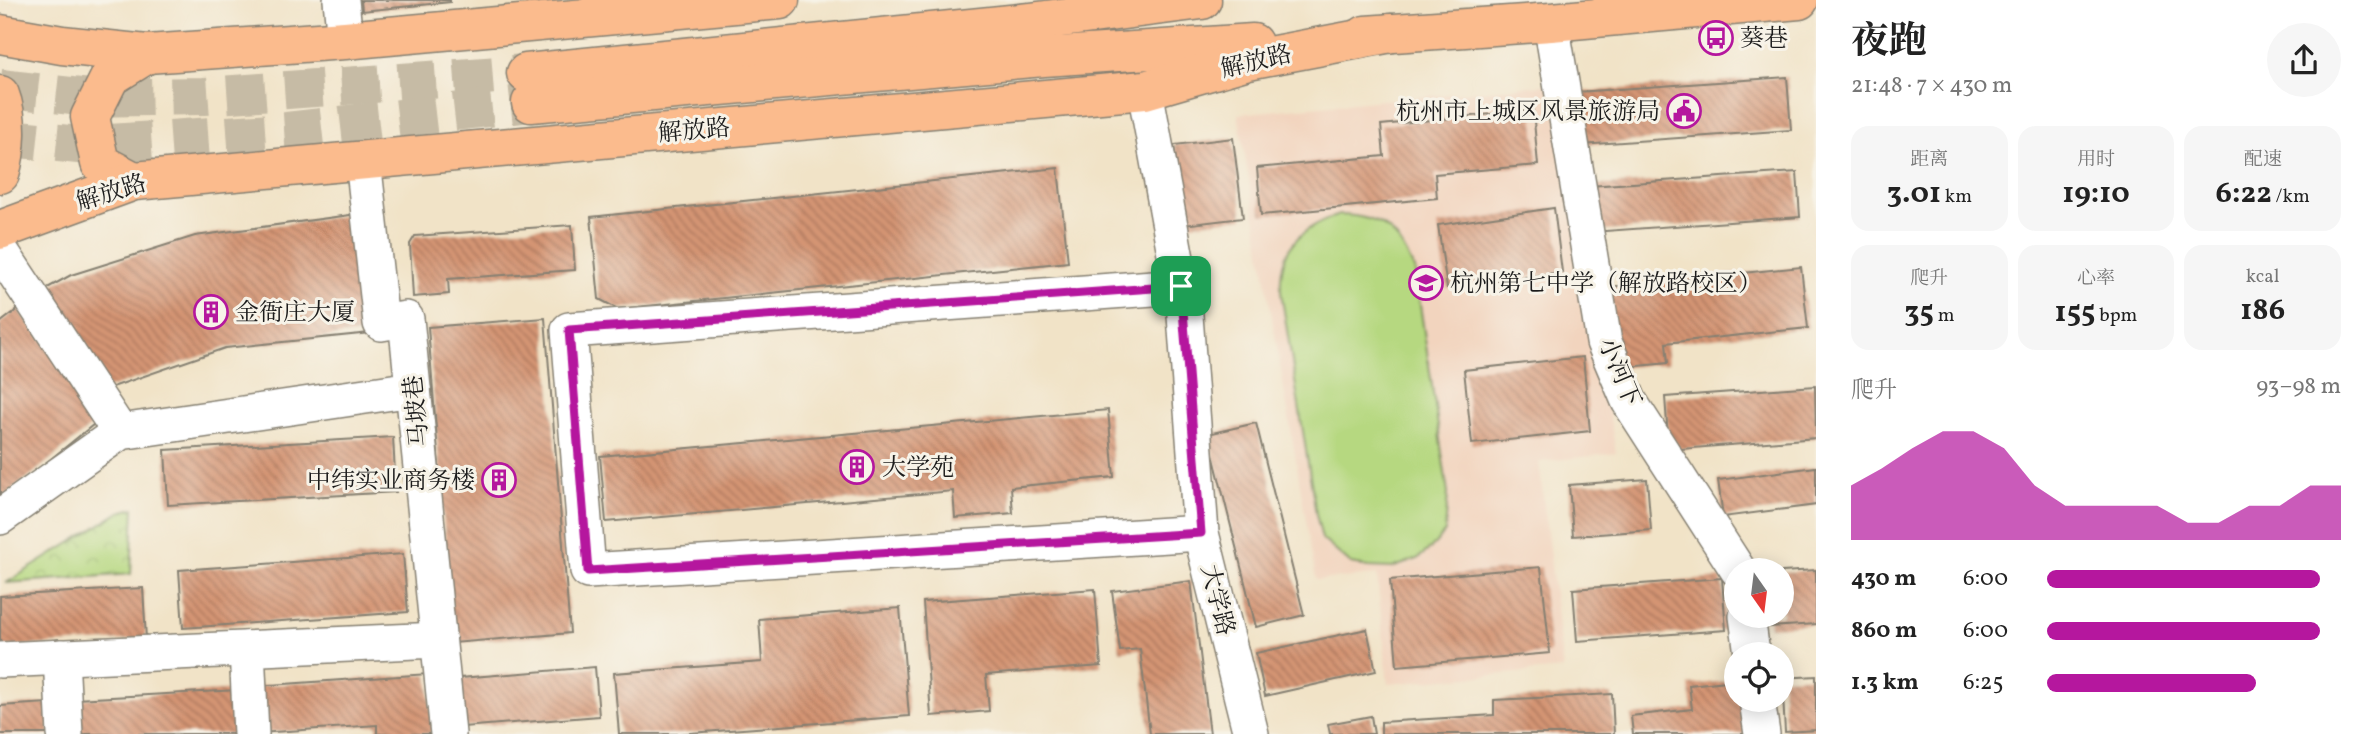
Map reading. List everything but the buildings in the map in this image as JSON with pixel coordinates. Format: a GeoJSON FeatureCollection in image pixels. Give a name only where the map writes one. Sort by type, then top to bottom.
{"type":"FeatureCollection","features":[{"type":"Feature","properties":{"kind":"main road"},"geometry":{"type":"LineString","coordinates":[[0,34],[62,45],[147,54],[345,40],[780,0]]}},
{"type":"Feature","properties":{"kind":"main road","name":"解放路"},"geometry":{"type":"LineString","coordinates":[[1202,0],[528,88],[1044,57],[1551,22],[1799,0]]}},
{"type":"Feature","properties":{"kind":"main road","name":"解放路"},"geometry":{"type":"LineString","coordinates":[[0,230],[134,181],[1145,90],[1248,61],[1391,33]]}},
{"type":"Feature","properties":{"kind":"main road"},"geometry":{"type":"LineString","coordinates":[[134,181],[100,163],[90,117],[110,77],[147,54]]}},
{"type":"Feature","properties":{"kind":"main road"},"geometry":{"type":"LineString","coordinates":[[0,95],[4,104],[6,154],[0,174]]}},
{"type":"Feature","properties":{"kind":"street"},"geometry":{"type":"LineString","coordinates":[[341,0],[345,40]]}},
{"type":"Feature","properties":{"kind":"street","name":"小河下"},"geometry":{"type":"LineString","coordinates":[[1551,22],[1604,342],[1629,401],[1730,558]]}},
{"type":"Feature","properties":{"kind":"street","name":"大学路"},"geometry":{"type":"LineString","coordinates":[[1145,90],[1181,286],[1201,533],[1251,734]]}},
{"type":"Feature","properties":{"kind":"street","name":"马坡巷"},"geometry":{"type":"LineString","coordinates":[[363,160],[381,323],[407,319],[448,734]]}},
{"type":"Feature","properties":{"kind":"street"},"geometry":{"type":"LineString","coordinates":[[0,250],[120,432]]}},
{"type":"Feature","properties":{"kind":"street"},"geometry":{"type":"LineString","coordinates":[[1181,286],[569,330],[588,571],[1201,533]]}},
{"type":"Feature","properties":{"kind":"street"},"geometry":{"type":"LineString","coordinates":[[0,517],[120,432],[414,389]]}},
{"type":"Feature","properties":{"kind":"street"},"geometry":{"type":"LineString","coordinates":[[0,660],[439,640]]}},
{"type":"Feature","properties":{"kind":"street"},"geometry":{"type":"LineString","coordinates":[[247,649],[251,734]]}},
{"type":"Feature","properties":{"kind":"street"},"geometry":{"type":"LineString","coordinates":[[61,657],[65,734]]}},
{"type":"Feature","properties":{"kind":"street"},"geometry":{"type":"LineString","coordinates":[[1759,712],[1762,734]]}},
{"type":"Feature","properties":{"kind":"shaded area","name":"杭州第七中学（解放路校区）"},"geometry":{"type":"Polygon","coordinates":[[[1552,84],[1616,453],[1539,462],[1563,669],[1388,684],[1377,575],[1316,580],[1238,114],[1552,84]]]}},
{"type":"Feature","properties":{"kind":"green space"},"geometry":{"type":"Polygon","coordinates":[[[1339,215],[1368,219],[1387,228],[1402,246],[1415,271],[1448,493],[1445,532],[1417,559],[1392,568],[1351,564],[1322,539],[1281,292],[1283,263],[1294,242],[1313,226],[1339,215]]]}},
{"type":"Feature","properties":{"kind":"green space"},"geometry":{"type":"Polygon","coordinates":[[[134,508],[131,574],[6,583],[120,512],[134,508]]]}},
{"type":"Feature","properties":{"kind":"tunnel"},"geometry":{"type":"LineString","coordinates":[[0,88],[90,98],[204,96],[526,73]]}},
{"type":"Feature","properties":{"kind":"tunnel"},"geometry":{"type":"LineString","coordinates":[[0,137],[79,145],[287,131],[531,103]]}},
{"type":"Feature","properties":{"kind":"place","name":"葵巷"},"geometry":{"type":"Point","coordinates":[1716,38]}},
{"type":"Feature","properties":{"kind":"place","name":"杭州市上城区风景旅游局"},"geometry":{"type":"Point","coordinates":[1684,111]}},
{"type":"Feature","properties":{"kind":"place","name":"杭州第七中学（解放路校区）"},"geometry":{"type":"Point","coordinates":[1426,283]}},
{"type":"Feature","properties":{"kind":"place","name":"金衙庄大厦"},"geometry":{"type":"Point","coordinates":[211,312]}},
{"type":"Feature","properties":{"kind":"place","name":"大学苑"},"geometry":{"type":"Point","coordinates":[857,467]}},
{"type":"Feature","properties":{"kind":"place","name":"中纬实业商务楼"},"geometry":{"type":"Point","coordinates":[499,480]}},
{"type":"Feature","properties":{"kind":"route"},"geometry":{"type":"LineString","coordinates":[[1181,286],[1201,533],[588,571],[569,330],[1181,286]]}}]}
